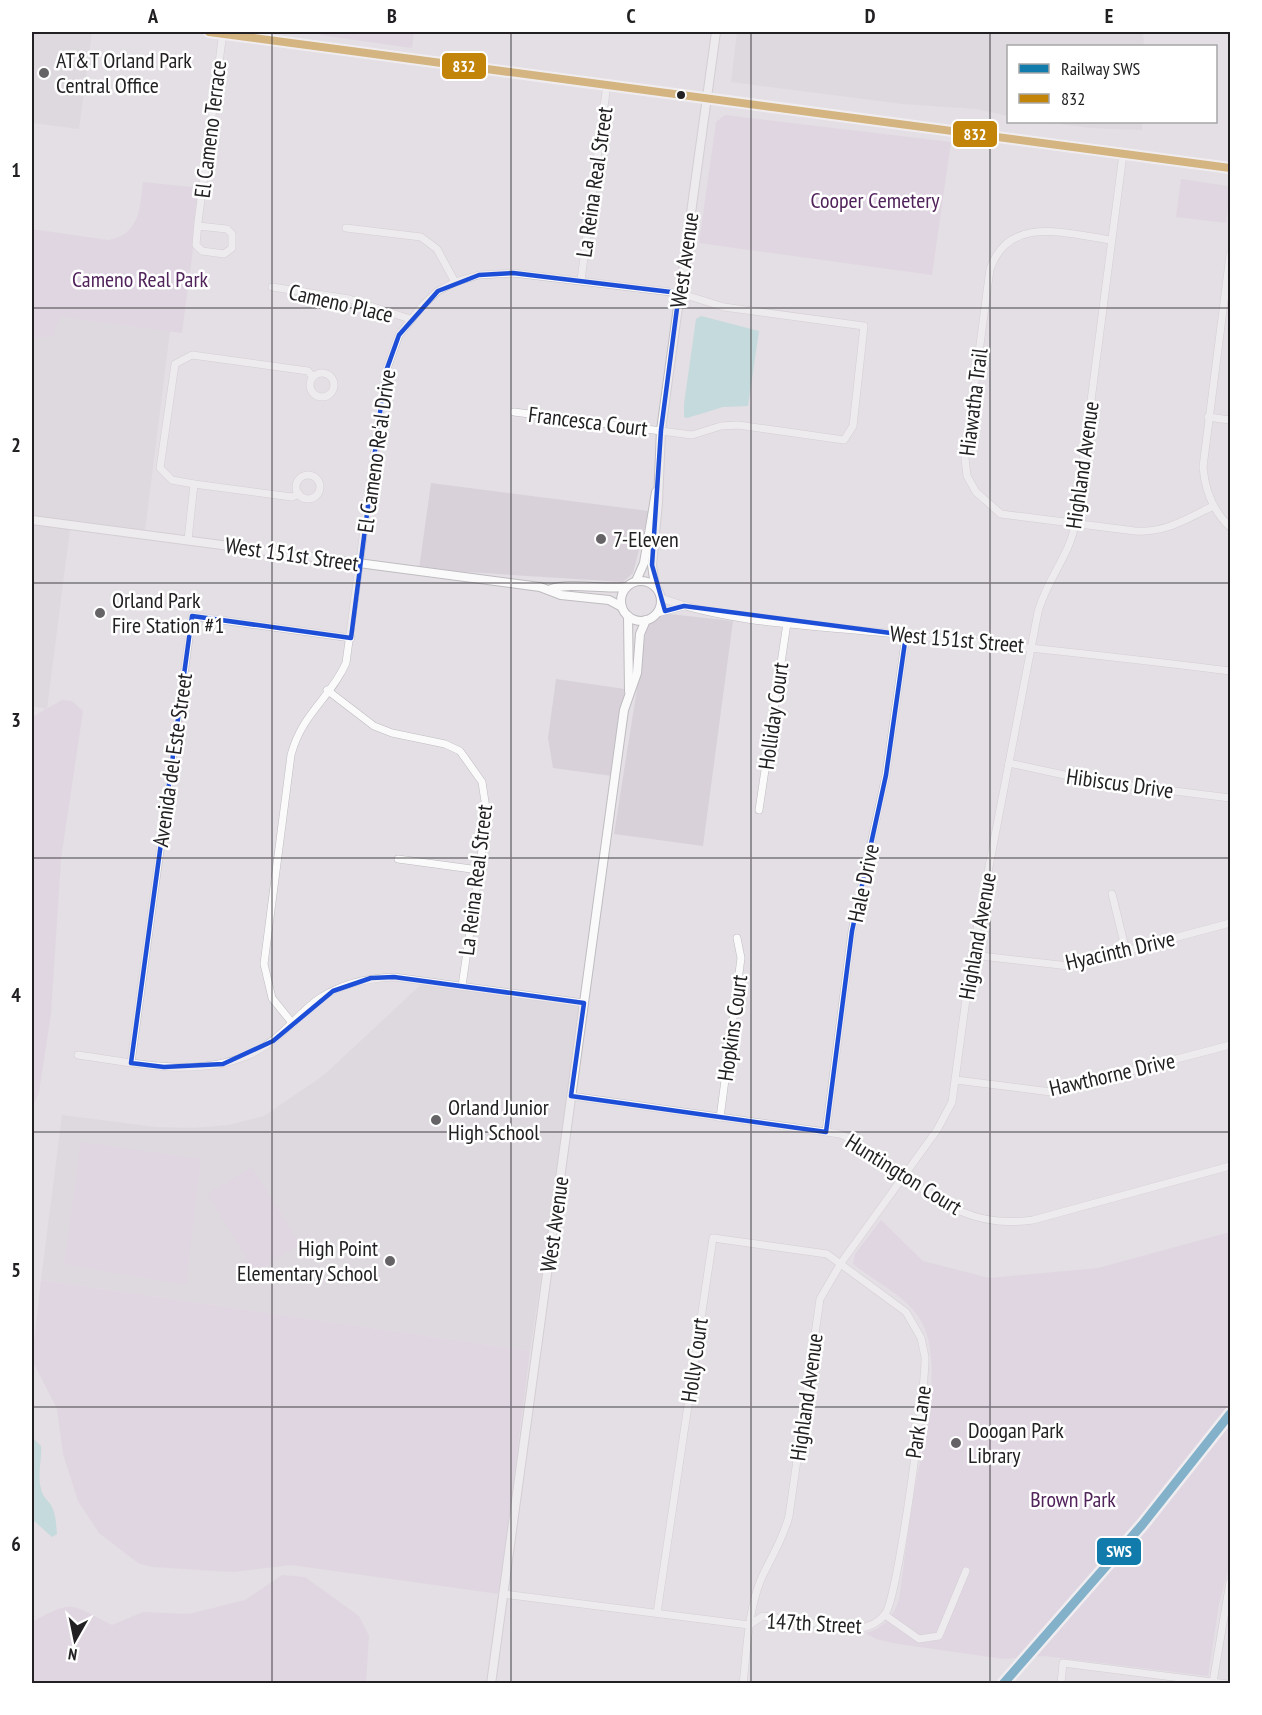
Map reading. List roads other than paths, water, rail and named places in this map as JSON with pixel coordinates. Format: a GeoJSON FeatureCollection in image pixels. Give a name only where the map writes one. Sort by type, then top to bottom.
{"type":"FeatureCollection","features":[{"type":"Feature","properties":{"kind":"street"},"geometry":{"type":"LineString","coordinates":[[209,32],[223,32],[1230,168]]}},
{"type":"Feature","properties":{"kind":"street","name":"El Cameno Terrace"},"geometry":{"type":"LineString","coordinates":[[198,226],[227,230],[232,234],[232,249],[224,254],[202,251],[196,245],[198,226],[223,32]]}},
{"type":"Feature","properties":{"kind":"street","name":"West Avenue"},"geometry":{"type":"LineString","coordinates":[[656,586],[652,565],[662,430],[716,32]]}},
{"type":"Feature","properties":{"kind":"street","name":"La Reina Real Street"},"geometry":{"type":"LineString","coordinates":[[581,280],[607,84]]}},
{"type":"Feature","properties":{"kind":"street","name":"Highland Avenue"},"geometry":{"type":"LineString","coordinates":[[743,1683],[749,1625],[762,1577],[784,1535],[820,1299],[841,1263],[946,1116],[952,1102],[972,955],[1044,591],[1057,565],[1070,547],[1076,524],[1123,154]]}},
{"type":"Feature","properties":{"kind":"street"},"geometry":{"type":"LineString","coordinates":[[346,228],[421,237],[437,249],[455,282]]}},
{"type":"Feature","properties":{"kind":"street","name":"Hiawatha Trail"},"geometry":{"type":"LineString","coordinates":[[1111,240],[1042,231],[1024,233],[1007,242],[994,257],[990,269],[965,458],[967,476],[976,492],[1001,514],[1076,524],[1150,532],[1168,528],[1213,506]]}},
{"type":"Feature","properties":{"kind":"street"},"geometry":{"type":"LineString","coordinates":[[1230,255],[1203,467],[1204,484],[1213,506],[1230,527]]}},
{"type":"Feature","properties":{"kind":"street","name":"El Cameno Re'al Drive"},"geometry":{"type":"LineString","coordinates":[[293,1024],[272,998],[266,981],[264,964],[291,755],[296,734],[327,690],[339,678],[346,663],[385,374],[399,335],[410,319],[438,291],[455,282],[495,273],[581,280],[680,293],[724,307],[864,326]]}},
{"type":"Feature","properties":{"kind":"street","name":"Cameno Place"},"geometry":{"type":"LineString","coordinates":[[272,287],[349,299],[410,319]]}},
{"type":"Feature","properties":{"kind":"street","name":"Francesca Court"},"geometry":{"type":"LineString","coordinates":[[514,412],[692,435],[721,426],[738,424],[844,440],[853,426],[864,326]]}},
{"type":"Feature","properties":{"kind":"street"},"geometry":{"type":"LineString","coordinates":[[299,494],[292,497],[172,480],[160,468],[171,373],[181,358],[192,355],[308,370],[313,377]]}},
{"type":"Feature","properties":{"kind":"street"},"geometry":{"type":"LineString","coordinates":[[1208,417],[1230,420]]}},
{"type":"Feature","properties":{"kind":"street"},"geometry":{"type":"LineString","coordinates":[[188,540],[194,484]]}},
{"type":"Feature","properties":{"kind":"street","name":"West Avenue"},"geometry":{"type":"LineString","coordinates":[[636,581],[644,562],[652,502],[657,488]]}},
{"type":"Feature","properties":{"kind":"street","name":"West 151st Street"},"geometry":{"type":"LineString","coordinates":[[32,520],[551,589],[561,595],[609,600],[622,607]]}},
{"type":"Feature","properties":{"kind":"street"},"geometry":{"type":"LineString","coordinates":[[636,581],[656,586],[661,598],[657,613],[646,620],[628,616],[622,607],[622,596],[626,587],[636,581]]}},
{"type":"Feature","properties":{"kind":"street","name":"West 151st Street"},"geometry":{"type":"LineString","coordinates":[[551,589],[561,586],[609,589],[626,587]]}},
{"type":"Feature","properties":{"kind":"street","name":"West 151st Street"},"geometry":{"type":"LineString","coordinates":[[661,598],[684,606],[787,623],[1033,646],[1230,671]]}},
{"type":"Feature","properties":{"kind":"street","name":"West 151st Street"},"geometry":{"type":"LineString","coordinates":[[657,613],[684,606]]}},
{"type":"Feature","properties":{"kind":"street","name":"Avenida del Este Street"},"geometry":{"type":"LineString","coordinates":[[131,1063],[192,616],[351,638]]}},
{"type":"Feature","properties":{"kind":"street","name":"West Avenue"},"geometry":{"type":"LineString","coordinates":[[628,616],[629,694]]}},
{"type":"Feature","properties":{"kind":"street","name":"West Avenue"},"geometry":{"type":"LineString","coordinates":[[491,1683],[624,710],[637,673],[640,634],[646,620]]}},
{"type":"Feature","properties":{"kind":"street","name":"Holliday Court"},"geometry":{"type":"LineString","coordinates":[[759,810],[787,623]]}},
{"type":"Feature","properties":{"kind":"street","name":"Hale Drive"},"geometry":{"type":"LineString","coordinates":[[826,1132],[852,931],[886,775],[906,635]]}},
{"type":"Feature","properties":{"kind":"street","name":"La Reina Real Street"},"geometry":{"type":"LineString","coordinates":[[327,690],[374,726],[392,733],[445,744],[460,752],[474,767],[486,796],[487,815],[462,986]]}},
{"type":"Feature","properties":{"kind":"street","name":"Hibiscus Drive"},"geometry":{"type":"LineString","coordinates":[[1009,763],[1087,780],[1230,798]]}},
{"type":"Feature","properties":{"kind":"street"},"geometry":{"type":"LineString","coordinates":[[398,859],[479,870]]}},
{"type":"Feature","properties":{"kind":"street"},"geometry":{"type":"LineString","coordinates":[[1112,894],[1126,951]]}},
{"type":"Feature","properties":{"kind":"street","name":"Hyacinth Drive"},"geometry":{"type":"LineString","coordinates":[[972,955],[1068,966],[1230,923]]}},
{"type":"Feature","properties":{"kind":"street","name":"Hopkins Court"},"geometry":{"type":"LineString","coordinates":[[720,1118],[741,958],[737,938]]}},
{"type":"Feature","properties":{"kind":"street"},"geometry":{"type":"LineString","coordinates":[[78,1055],[164,1067],[223,1064],[265,1046],[319,999],[349,984],[371,978],[394,977],[584,1003]]}},
{"type":"Feature","properties":{"kind":"street","name":"Hawthorne Drive"},"geometry":{"type":"LineString","coordinates":[[956,1080],[1051,1092],[1230,1045]]}},
{"type":"Feature","properties":{"kind":"street","name":"Huntington Court"},"geometry":{"type":"LineString","coordinates":[[571,1096],[849,1137],[954,1211],[986,1220],[1014,1223],[1033,1220],[1230,1166]]}},
{"type":"Feature","properties":{"kind":"street","name":"Holly Court"},"geometry":{"type":"LineString","coordinates":[[657,1613],[712,1238],[827,1254],[841,1263]]}},
{"type":"Feature","properties":{"kind":"street","name":"Park Lane"},"geometry":{"type":"LineString","coordinates":[[841,1263],[906,1312],[921,1338],[925,1357],[901,1544],[891,1603],[885,1615]]}},
{"type":"Feature","properties":{"kind":"street","name":"147th Street"},"geometry":{"type":"LineString","coordinates":[[503,1594],[749,1625],[763,1616],[858,1629],[872,1626],[885,1615],[919,1639],[939,1636],[966,1571]]}},
{"type":"Feature","properties":{"kind":"street"},"geometry":{"type":"LineString","coordinates":[[1213,1682],[1230,1582]]}},
{"type":"Feature","properties":{"kind":"street"},"geometry":{"type":"LineString","coordinates":[[1060,1683],[1063,1663],[1187,1681],[1228,1683]]}},
{"type":"Feature","properties":{"kind":"water"},"geometry":{"type":"Polygon","coordinates":[[[701,316],[759,331],[748,406],[723,407],[687,418],[684,417],[684,404],[696,319],[701,316]]]}},
{"type":"Feature","properties":{"kind":"water"},"geometry":{"type":"Polygon","coordinates":[[[32,1437],[41,1446],[42,1493],[53,1508],[55,1515],[57,1534],[52,1537],[32,1519],[32,1437]]]}},
{"type":"Feature","properties":{"kind":"rail line","name":"SWS"},"geometry":{"type":"LineString","coordinates":[[1003,1684],[1142,1525],[1230,1414]]}},
{"type":"Feature","properties":{"kind":"place","name":"AT&T Orland Park Central Office"},"geometry":{"type":"Point","coordinates":[44,73]}},
{"type":"Feature","properties":{"kind":"place","name":"7-Eleven"},"geometry":{"type":"Point","coordinates":[601,539]}},
{"type":"Feature","properties":{"kind":"place","name":"Orland Park Fire Station #1"},"geometry":{"type":"Point","coordinates":[100,613]}},
{"type":"Feature","properties":{"kind":"place","name":"Orland Junior High School"},"geometry":{"type":"Point","coordinates":[436,1120]}},
{"type":"Feature","properties":{"kind":"place","name":"High Point Elementary School"},"geometry":{"type":"Point","coordinates":[390,1261]}},
{"type":"Feature","properties":{"kind":"place","name":"Doogan Park Library"},"geometry":{"type":"Point","coordinates":[956,1443]}},
{"type":"Feature","properties":{"kind":"park label","name":"Cooper Cemetery"},"geometry":{"type":"Point","coordinates":[875,200]}},
{"type":"Feature","properties":{"kind":"park label","name":"Cameno Real Park"},"geometry":{"type":"Point","coordinates":[140,279]}},
{"type":"Feature","properties":{"kind":"park label","name":"Brown Park"},"geometry":{"type":"Point","coordinates":[1073,1499]}}]}
